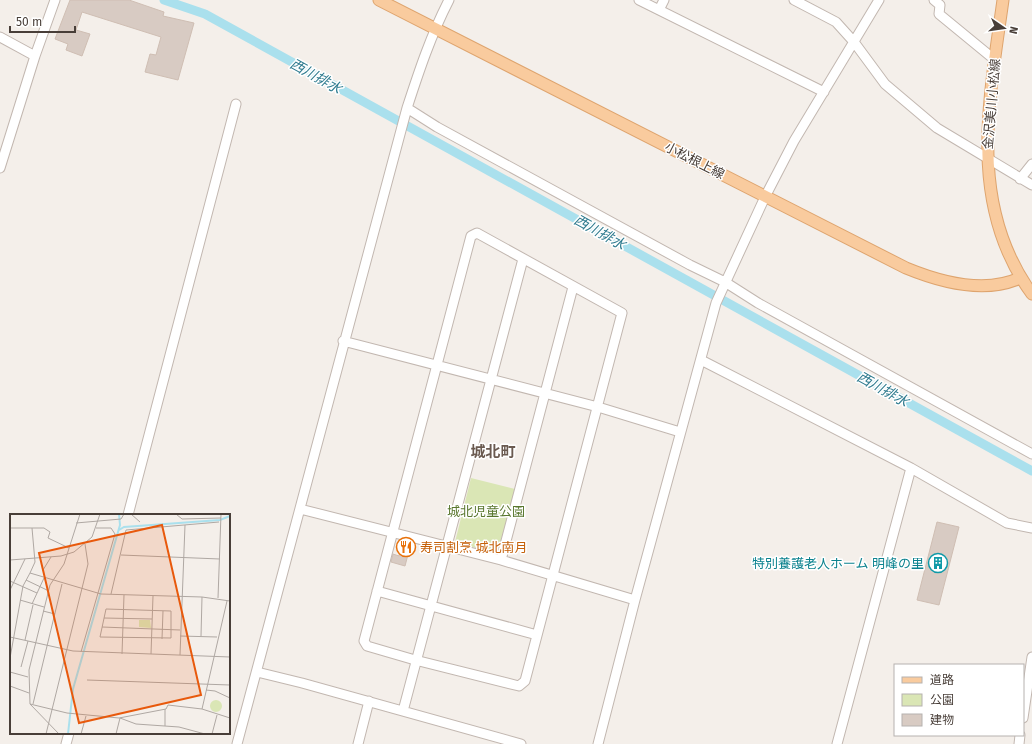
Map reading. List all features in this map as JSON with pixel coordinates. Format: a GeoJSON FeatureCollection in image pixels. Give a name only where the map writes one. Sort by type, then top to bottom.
{"type":"FeatureCollection","features":[{"type":"Feature","properties":{"kind":"main road","name":"小松根上線"},"geometry":{"type":"LineString","coordinates":[[378,0],[906,268],[932,278],[956,284],[1010,283],[1020,278]]}},
{"type":"Feature","properties":{"kind":"main road","name":"金沢美川小松線"},"geometry":{"type":"LineString","coordinates":[[1003,0],[987,121],[987,158],[993,205],[1005,245],[1020,278],[1032,294]]}},
{"type":"Feature","properties":{"kind":"street"},"geometry":{"type":"LineString","coordinates":[[237,744],[343,341],[401,133],[405,112],[435,28],[449,0]]}},
{"type":"Feature","properties":{"kind":"street"},"geometry":{"type":"LineString","coordinates":[[639,0],[824,92]]}},
{"type":"Feature","properties":{"kind":"street"},"geometry":{"type":"LineString","coordinates":[[659,10],[664,0]]}},
{"type":"Feature","properties":{"kind":"street"},"geometry":{"type":"LineString","coordinates":[[598,744],[635,600],[716,303],[765,196],[794,141],[879,0]]}},
{"type":"Feature","properties":{"kind":"street"},"geometry":{"type":"LineString","coordinates":[[934,0],[940,5],[939,14],[995,60]]}},
{"type":"Feature","properties":{"kind":"street"},"geometry":{"type":"LineString","coordinates":[[798,1],[836,22],[854,42],[885,84],[937,128],[1032,185]]}},
{"type":"Feature","properties":{"kind":"street"},"geometry":{"type":"LineString","coordinates":[[0,168],[35,56],[54,2]]}},
{"type":"Feature","properties":{"kind":"street"},"geometry":{"type":"LineString","coordinates":[[0,37],[35,56]]}},
{"type":"Feature","properties":{"kind":"street"},"geometry":{"type":"LineString","coordinates":[[128,514],[236,104]]}},
{"type":"Feature","properties":{"kind":"street"},"geometry":{"type":"LineString","coordinates":[[405,112],[472,146],[1032,454]]}},
{"type":"Feature","properties":{"kind":"street"},"geometry":{"type":"LineString","coordinates":[[1020,179],[1032,164]]}},
{"type":"Feature","properties":{"kind":"street"},"geometry":{"type":"LineString","coordinates":[[477,233],[523,259],[622,313],[525,681],[519,686],[366,646],[364,641],[471,236],[477,233]]}},
{"type":"Feature","properties":{"kind":"street"},"geometry":{"type":"LineString","coordinates":[[403,711],[415,660],[447,546],[523,259]]}},
{"type":"Feature","properties":{"kind":"street"},"geometry":{"type":"LineString","coordinates":[[500,560],[543,394],[573,287]]}},
{"type":"Feature","properties":{"kind":"street"},"geometry":{"type":"LineString","coordinates":[[343,341],[491,381],[598,407],[680,432]]}},
{"type":"Feature","properties":{"kind":"street"},"geometry":{"type":"LineString","coordinates":[[701,360],[911,468],[1007,523],[1032,528]]}},
{"type":"Feature","properties":{"kind":"street"},"geometry":{"type":"LineString","coordinates":[[837,744],[911,468]]}},
{"type":"Feature","properties":{"kind":"street"},"geometry":{"type":"LineString","coordinates":[[300,509],[393,531],[500,560],[635,600]]}},
{"type":"Feature","properties":{"kind":"street"},"geometry":{"type":"LineString","coordinates":[[377,591],[430,604],[537,634]]}},
{"type":"Feature","properties":{"kind":"street"},"geometry":{"type":"LineString","coordinates":[[1024,711],[1032,657]]}},
{"type":"Feature","properties":{"kind":"street"},"geometry":{"type":"LineString","coordinates":[[257,672],[369,701],[521,744]]}},
{"type":"Feature","properties":{"kind":"street"},"geometry":{"type":"LineString","coordinates":[[358,744],[369,701]]}},
{"type":"Feature","properties":{"kind":"street"},"geometry":{"type":"LineString","coordinates":[[66,744],[69,734]]}},
{"type":"Feature","properties":{"kind":"green space","name":"城北児童公園"},"geometry":{"type":"Polygon","coordinates":[[[471,478],[515,489],[498,551],[494,553],[455,542],[471,478]]]}},
{"type":"Feature","properties":{"kind":"building"},"geometry":{"type":"Polygon","coordinates":[[[70,0],[129,0],[164,12],[163,16],[194,23],[178,80],[145,72],[150,54],[156,55],[161,37],[82,12],[76,30],[90,34],[82,56],[66,50],[68,44],[55,39],[70,0]]]}},
{"type":"Feature","properties":{"kind":"building","name":"特別養護老人ホーム 明峰の里"},"geometry":{"type":"Polygon","coordinates":[[[937,522],[959,527],[939,605],[917,600],[937,522]]]}},
{"type":"Feature","properties":{"kind":"building","name":"寿司割烹 城北南月"},"geometry":{"type":"Polygon","coordinates":[[[403,541],[411,543],[405,566],[391,562],[393,554],[399,556],[403,541]]]}},
{"type":"Feature","properties":{"kind":"waterway","name":"西川排水"},"geometry":{"type":"LineString","coordinates":[[164,0],[205,14],[1032,471]]}},
{"type":"Feature","properties":{"kind":"place","name":"寿司割烹 城北南月"},"geometry":{"type":"Point","coordinates":[406,547]}},
{"type":"Feature","properties":{"kind":"place","name":"特別養護老人ホーム 明峰の里"},"geometry":{"type":"Point","coordinates":[938,563]}},
{"type":"Feature","properties":{"kind":"district","name":"城北町"},"geometry":{"type":"Point","coordinates":[493,452]}}]}
